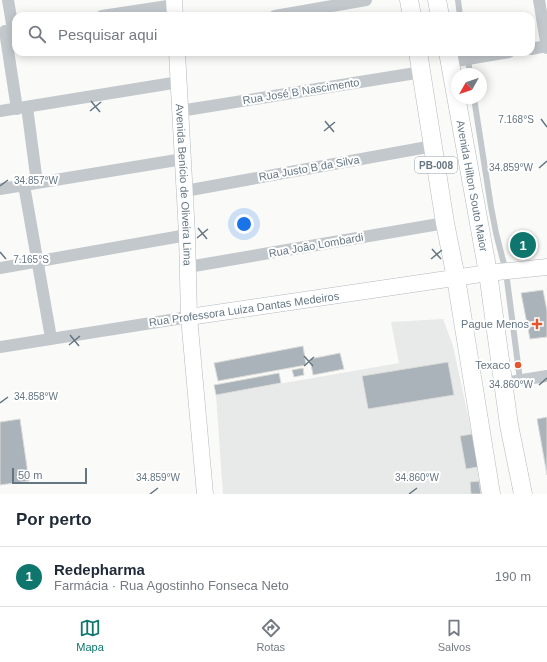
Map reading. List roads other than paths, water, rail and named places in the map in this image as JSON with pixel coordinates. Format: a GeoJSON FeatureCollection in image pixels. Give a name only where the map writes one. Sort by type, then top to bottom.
{"type":"FeatureCollection","features":[{"type":"Feature","properties":{"kind":"main road"},"geometry":{"type":"LineString","coordinates":[[409,0],[411,12]]}},
{"type":"Feature","properties":{"kind":"main road"},"geometry":{"type":"LineString","coordinates":[[437,0],[439,12]]}},
{"type":"Feature","properties":{"kind":"main road","name":"PB-008"},"geometry":{"type":"LineString","coordinates":[[419,56],[445,223],[456,278],[491,494]]}},
{"type":"Feature","properties":{"kind":"main road","name":"Avenida Hilton Souto Maior"},"geometry":{"type":"LineString","coordinates":[[449,57],[486,216],[488,273]]}},
{"type":"Feature","properties":{"kind":"main road","name":"PB-008"},"geometry":{"type":"LineString","coordinates":[[488,273],[511,382],[509,425],[522,494]]}},
{"type":"Feature","properties":{"kind":"street"},"geometry":{"type":"LineString","coordinates":[[8,0],[8,31],[12,53]]}},
{"type":"Feature","properties":{"kind":"street"},"geometry":{"type":"LineString","coordinates":[[298,12],[366,0]]}},
{"type":"Feature","properties":{"kind":"street"},"geometry":{"type":"LineString","coordinates":[[535,48],[547,47],[539,0]]}},
{"type":"Feature","properties":{"kind":"street"},"geometry":{"type":"LineString","coordinates":[[134,12],[174,7]]}},
{"type":"Feature","properties":{"kind":"street"},"geometry":{"type":"LineString","coordinates":[[13,56],[37,183]]}},
{"type":"Feature","properties":{"kind":"street","name":"Avenida Benício de Oliveira Lima"},"geometry":{"type":"LineString","coordinates":[[177,56],[187,235],[189,317],[205,494]]}},
{"type":"Feature","properties":{"kind":"street","name":"Rua José B Nascimento"},"geometry":{"type":"LineString","coordinates":[[180,110],[422,72]]}},
{"type":"Feature","properties":{"kind":"street"},"geometry":{"type":"LineString","coordinates":[[0,111],[179,82]]}},
{"type":"Feature","properties":{"kind":"street","name":"Rua Justo B da Silva"},"geometry":{"type":"LineString","coordinates":[[185,191],[433,146]]}},
{"type":"Feature","properties":{"kind":"street"},"geometry":{"type":"LineString","coordinates":[[0,189],[182,159]]}},
{"type":"Feature","properties":{"kind":"street"},"geometry":{"type":"LineString","coordinates":[[24,185],[51,338]]}},
{"type":"Feature","properties":{"kind":"street","name":"Rua João Lombardi"},"geometry":{"type":"LineString","coordinates":[[188,267],[445,223]]}},
{"type":"Feature","properties":{"kind":"street"},"geometry":{"type":"LineString","coordinates":[[0,268],[187,235]]}},
{"type":"Feature","properties":{"kind":"street","name":"Rua Professora Luiza Dantas Medeiros"},"geometry":{"type":"LineString","coordinates":[[0,347],[189,317],[488,273],[547,267]]}},
{"type":"Feature","properties":{"kind":"street"},"geometry":{"type":"LineString","coordinates":[[511,382],[547,376]]}},
{"type":"Feature","properties":{"kind":"lane"},"geometry":{"type":"LineString","coordinates":[[458,0],[460,12]]}},
{"type":"Feature","properties":{"kind":"lane"},"geometry":{"type":"LineString","coordinates":[[467,56],[469,68]]}},
{"type":"Feature","properties":{"kind":"lane"},"geometry":{"type":"LineString","coordinates":[[475,104],[486,216],[496,233],[506,272],[511,382]]}},
{"type":"Feature","properties":{"kind":"place","name":"Redepharma"},"geometry":{"type":"Point","coordinates":[523,245]}},
{"type":"Feature","properties":{"kind":"place","name":"Pague Menos"},"geometry":{"type":"Point","coordinates":[537,324]}},
{"type":"Feature","properties":{"kind":"place","name":"Texaco"},"geometry":{"type":"Point","coordinates":[518,365]}}]}
